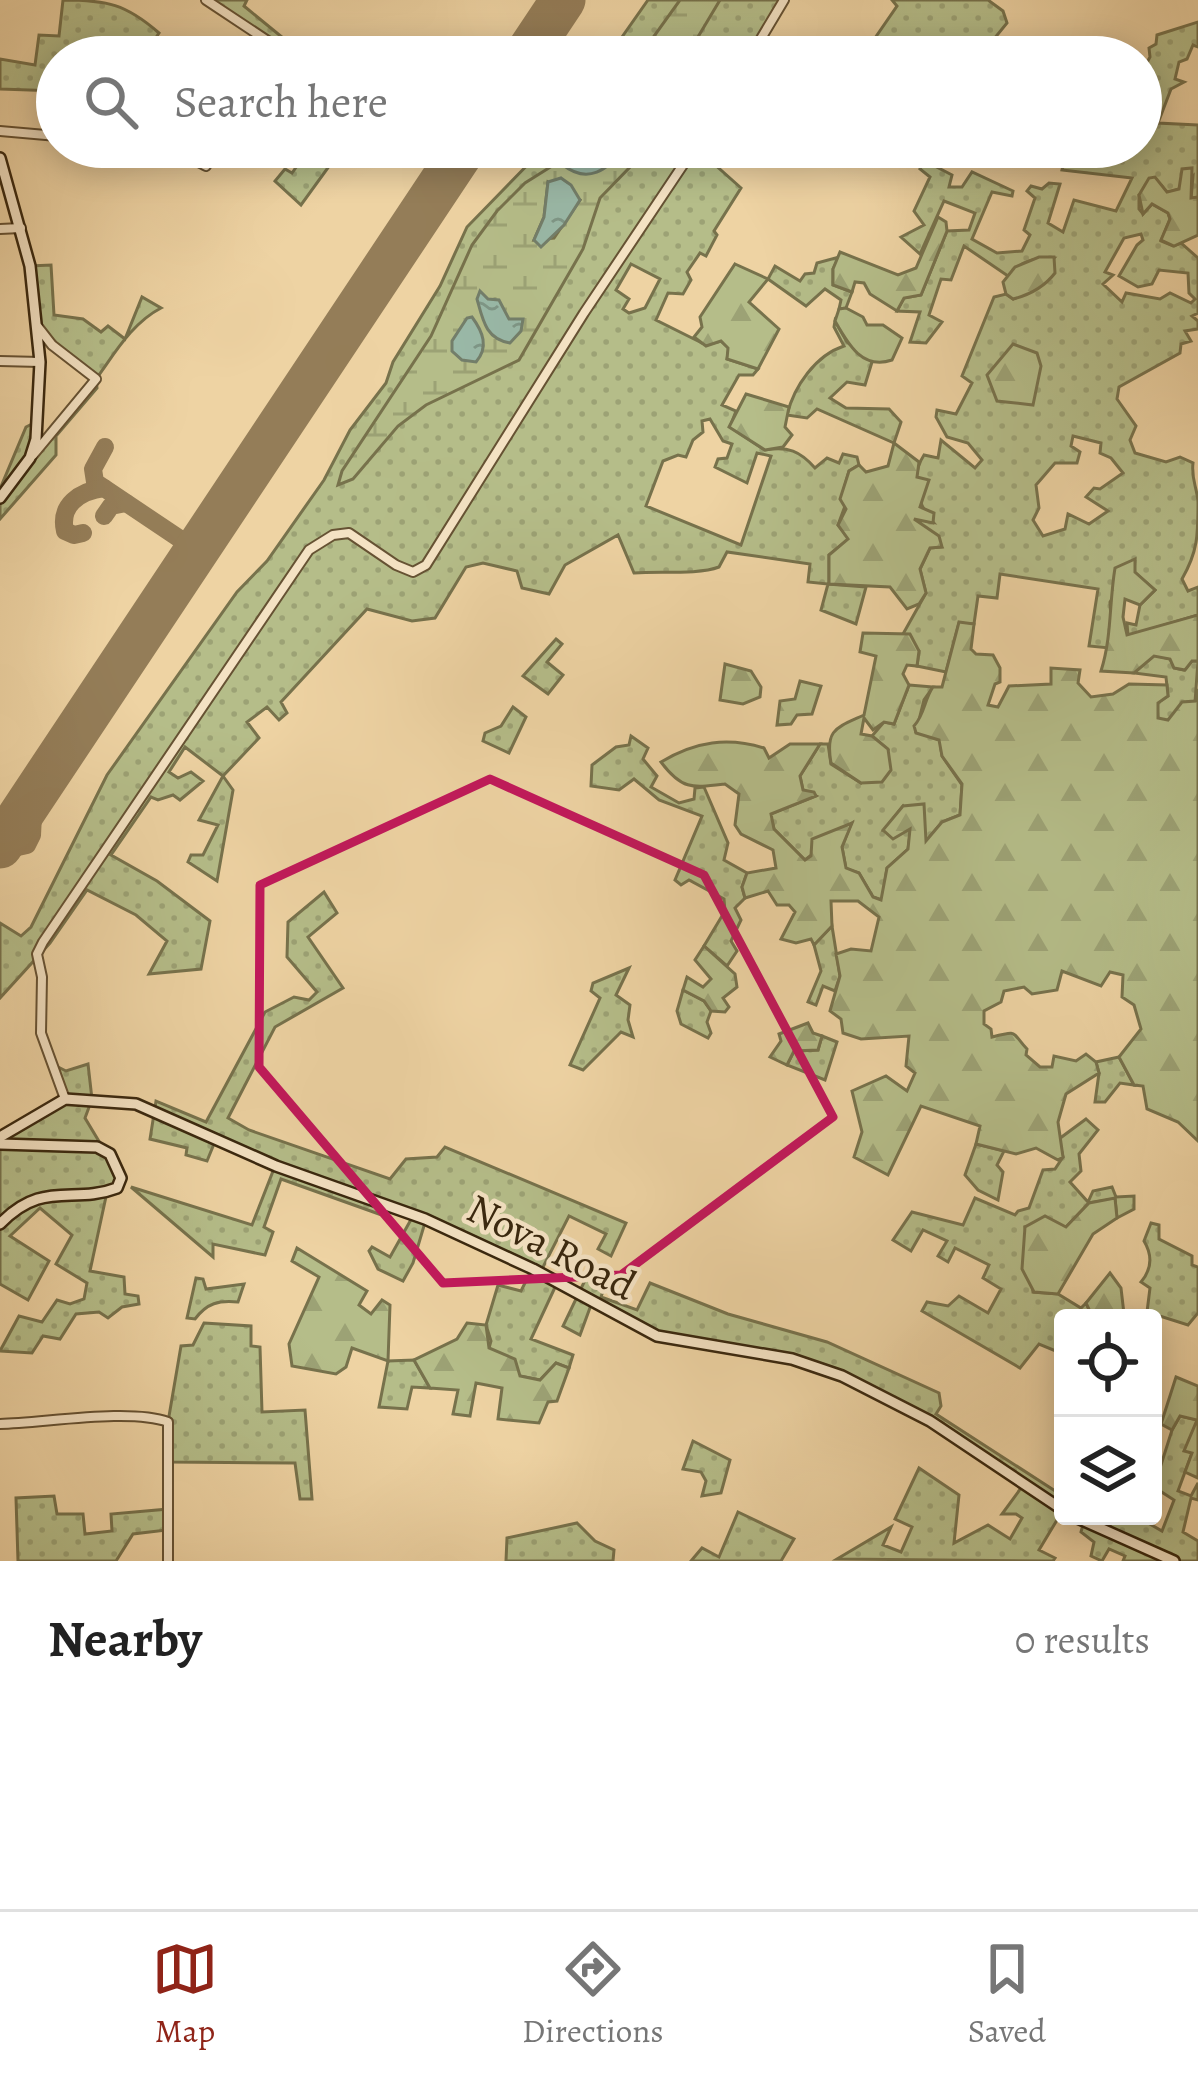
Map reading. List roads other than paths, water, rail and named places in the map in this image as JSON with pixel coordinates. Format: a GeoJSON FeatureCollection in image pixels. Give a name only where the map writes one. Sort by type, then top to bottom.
{"type":"FeatureCollection","features":[{"type":"Feature","properties":{"kind":"street"},"geometry":{"type":"LineString","coordinates":[[206,0],[260,36]]}},
{"type":"Feature","properties":{"kind":"street"},"geometry":{"type":"LineString","coordinates":[[763,36],[784,0]]}},
{"type":"Feature","properties":{"kind":"street"},"geometry":{"type":"LineString","coordinates":[[0,131],[36,134]]}},
{"type":"Feature","properties":{"kind":"street"},"geometry":{"type":"LineString","coordinates":[[0,158],[22,228],[37,326],[38,421],[30,458]]}},
{"type":"Feature","properties":{"kind":"street"},"geometry":{"type":"LineString","coordinates":[[0,1140],[65,1099],[40,1033],[42,977],[37,954],[43,942],[309,550],[333,535],[349,533],[396,566],[413,572],[426,565],[681,168]]}},
{"type":"Feature","properties":{"kind":"street"},"geometry":{"type":"LineString","coordinates":[[0,230],[22,228]]}},
{"type":"Feature","properties":{"kind":"street"},"geometry":{"type":"LineString","coordinates":[[0,498],[96,380],[52,345],[37,326]]}},
{"type":"Feature","properties":{"kind":"street"},"geometry":{"type":"LineString","coordinates":[[0,361],[40,362]]}},
{"type":"Feature","properties":{"kind":"street","name":"Nova Road"},"geometry":{"type":"LineString","coordinates":[[65,1099],[121,1101],[164,1114],[276,1166],[446,1228],[657,1336],[792,1359],[842,1376],[930,1421],[1054,1504]]}},
{"type":"Feature","properties":{"kind":"street"},"geometry":{"type":"LineString","coordinates":[[0,1140],[97,1147],[110,1154],[121,1178],[117,1188],[107,1192],[49,1194],[0,1224]]}},
{"type":"Feature","properties":{"kind":"street"},"geometry":{"type":"LineString","coordinates":[[0,1424],[98,1418],[168,1422],[168,1561]]}},
{"type":"Feature","properties":{"kind":"street"},"geometry":{"type":"LineString","coordinates":[[1093,1525],[1174,1561]]}},
{"type":"Feature","properties":{"kind":"water"},"geometry":{"type":"Polygon","coordinates":[[[568,168],[603,168],[589,174],[568,168]]]}},
{"type":"Feature","properties":{"kind":"water"},"geometry":{"type":"Polygon","coordinates":[[[561,178],[580,200],[564,225],[541,247],[534,240],[544,217],[548,182],[561,178]]]}},
{"type":"Feature","properties":{"kind":"water"},"geometry":{"type":"Polygon","coordinates":[[[480,291],[488,299],[499,300],[509,319],[523,319],[521,331],[510,343],[487,328],[477,299],[480,291]]]}},
{"type":"Feature","properties":{"kind":"water"},"geometry":{"type":"Polygon","coordinates":[[[472,317],[483,340],[476,362],[462,360],[452,351],[452,341],[472,317]]]}}]}
